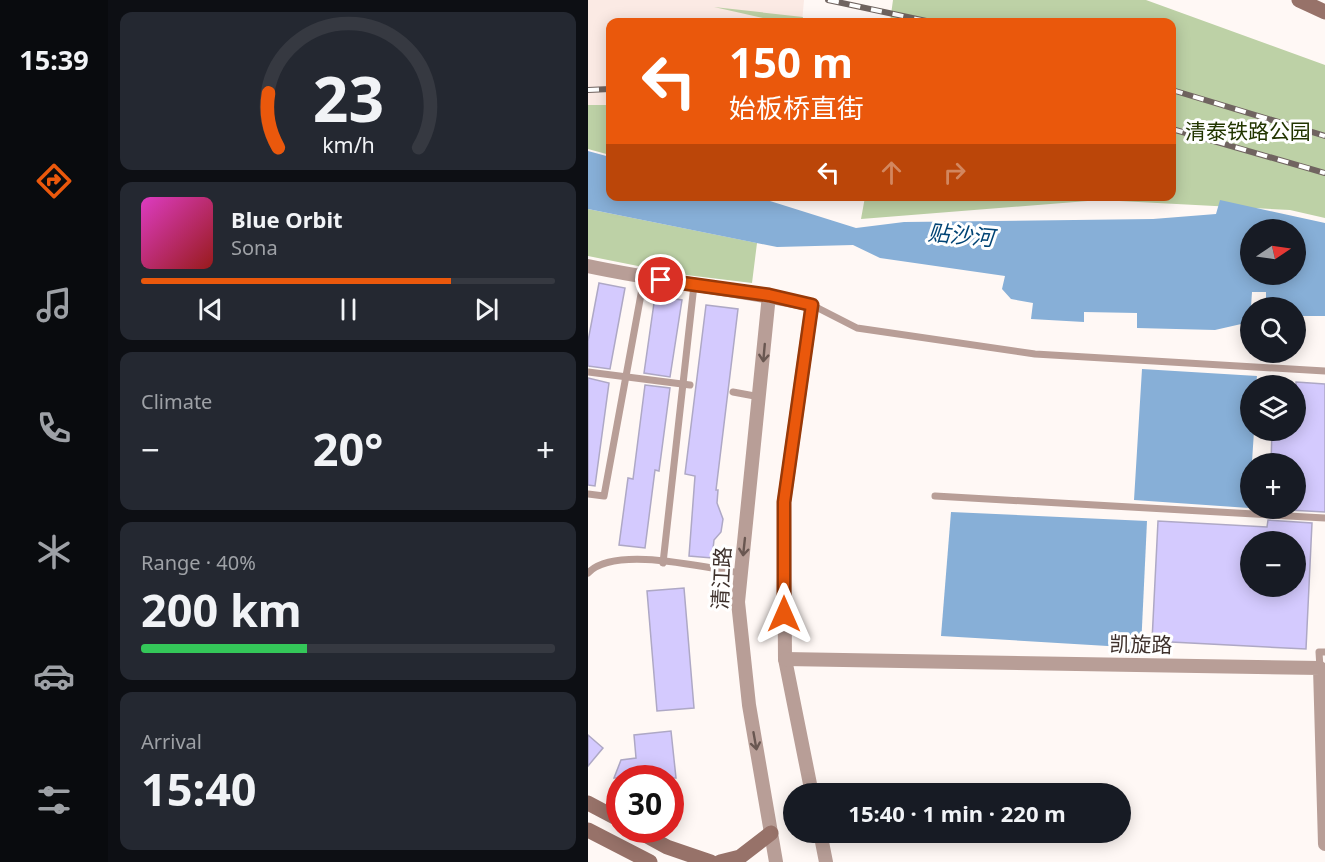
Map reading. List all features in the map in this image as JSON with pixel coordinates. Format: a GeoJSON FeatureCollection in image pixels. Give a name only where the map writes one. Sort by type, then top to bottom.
{"type":"FeatureCollection","features":[{"type":"Feature","properties":{"kind":"main road"},"geometry":{"type":"LineString","coordinates":[[1299,0],[1325,12]]}},
{"type":"Feature","properties":{"kind":"main road"},"geometry":{"type":"LineString","coordinates":[[588,803],[606,813]]}},
{"type":"Feature","properties":{"kind":"main road"},"geometry":{"type":"LineString","coordinates":[[588,830],[650,862]]}},
{"type":"Feature","properties":{"kind":"main road"},"geometry":{"type":"LineString","coordinates":[[720,862],[740,856],[771,833]]}},
{"type":"Feature","properties":{"kind":"main road"},"geometry":{"type":"LineString","coordinates":[[660,843],[711,862]]}},
{"type":"Feature","properties":{"kind":"street"},"geometry":{"type":"LineString","coordinates":[[588,266],[644,278],[769,295],[812,305],[784,502],[785,659],[810,783]]}},
{"type":"Feature","properties":{"kind":"street","name":"清江路"},"geometry":{"type":"LineString","coordinates":[[769,295],[738,602],[749,705],[776,862]]}},
{"type":"Feature","properties":{"kind":"street","name":"凯旋路"},"geometry":{"type":"LineString","coordinates":[[785,659],[1320,668]]}},
{"type":"Feature","properties":{"kind":"street"},"geometry":{"type":"LineString","coordinates":[[1320,668],[1325,844]]}},
{"type":"Feature","properties":{"kind":"street"},"geometry":{"type":"LineString","coordinates":[[822,843],[826,862]]}},
{"type":"Feature","properties":{"kind":"lane"},"geometry":{"type":"LineString","coordinates":[[588,494],[604,496],[644,278]]}},
{"type":"Feature","properties":{"kind":"lane"},"geometry":{"type":"LineString","coordinates":[[663,563],[687,385],[694,285]]}},
{"type":"Feature","properties":{"kind":"lane"},"geometry":{"type":"LineString","coordinates":[[812,305],[857,328],[1035,354],[1325,371]]}},
{"type":"Feature","properties":{"kind":"lane"},"geometry":{"type":"LineString","coordinates":[[588,372],[687,385]]}},
{"type":"Feature","properties":{"kind":"lane"},"geometry":{"type":"LineString","coordinates":[[733,393],[760,397]]}},
{"type":"Feature","properties":{"kind":"lane"},"geometry":{"type":"LineString","coordinates":[[935,496],[1325,518]]}},
{"type":"Feature","properties":{"kind":"lane"},"geometry":{"type":"LineString","coordinates":[[588,573],[594,566],[611,560],[663,563],[741,573]]}},
{"type":"Feature","properties":{"kind":"lane"},"geometry":{"type":"LineString","coordinates":[[1320,668],[1319,652],[1325,652]]}},
{"type":"Feature","properties":{"kind":"shaded area"},"geometry":{"type":"Polygon","coordinates":[[[588,0],[804,0],[802,18],[606,18],[606,105],[588,105],[588,0]]]}},
{"type":"Feature","properties":{"kind":"green space","name":"清泰铁路公园"},"geometry":{"type":"Polygon","coordinates":[[[893,0],[1146,0],[1325,65],[1325,218],[1290,210],[1119,201],[1176,201],[1176,18],[891,18],[893,0]]]}},
{"type":"Feature","properties":{"kind":"green space"},"geometry":{"type":"Polygon","coordinates":[[[714,7],[803,17],[762,18],[714,7]]]}},
{"type":"Feature","properties":{"kind":"green space"},"geometry":{"type":"Polygon","coordinates":[[[588,105],[606,105],[606,154],[588,149],[588,105]]]}},
{"type":"Feature","properties":{"kind":"green space","name":"清泰铁路公园"},"geometry":{"type":"Polygon","coordinates":[[[864,201],[1087,201],[861,219],[864,201]]]}},
{"type":"Feature","properties":{"kind":"green space"},"geometry":{"type":"Polygon","coordinates":[[[588,209],[757,243],[752,283],[678,274],[588,256],[588,209]]]}},
{"type":"Feature","properties":{"kind":"water","name":"贴沙河"},"geometry":{"type":"Polygon","coordinates":[[[588,151],[606,156],[606,201],[770,201],[856,228],[904,222],[1153,219],[1216,214],[1220,200],[1325,223],[1325,316],[1306,316],[1306,297],[1266,297],[1266,292],[1252,292],[1252,297],[1240,297],[1240,324],[1215,330],[1137,328],[1137,313],[1084,312],[1084,322],[1031,319],[1033,303],[1011,299],[1002,289],[1005,276],[880,258],[853,245],[777,247],[588,209],[588,151]]]}},
{"type":"Feature","properties":{"kind":"water"},"geometry":{"type":"Polygon","coordinates":[[[1142,369],[1241,375],[1240,441],[1253,441],[1253,453],[1240,453],[1240,507],[1134,500],[1142,369]]]}},
{"type":"Feature","properties":{"kind":"water"},"geometry":{"type":"Polygon","coordinates":[[[951,512],[1147,521],[1141,648],[941,636],[951,512]]]}},
{"type":"Feature","properties":{"kind":"building"},"geometry":{"type":"Polygon","coordinates":[[[599,283],[625,288],[610,369],[588,366],[588,341],[599,283]]]}},
{"type":"Feature","properties":{"kind":"building"},"geometry":{"type":"Polygon","coordinates":[[[655,296],[682,300],[670,377],[644,373],[655,296]]]}},
{"type":"Feature","properties":{"kind":"building"},"geometry":{"type":"Polygon","coordinates":[[[706,305],[738,309],[716,490],[718,490],[717,503],[723,519],[721,532],[714,540],[712,558],[689,556],[695,476],[685,474],[706,305]]]}},
{"type":"Feature","properties":{"kind":"building"},"geometry":{"type":"Polygon","coordinates":[[[588,378],[609,383],[595,486],[588,485],[588,378]]]}},
{"type":"Feature","properties":{"kind":"building"},"geometry":{"type":"Polygon","coordinates":[[[1306,383],[1325,384],[1325,512],[1306,511],[1306,453],[1271,453],[1272,441],[1306,441],[1306,383]]]}},
{"type":"Feature","properties":{"kind":"building"},"geometry":{"type":"Polygon","coordinates":[[[645,385],[670,388],[659,471],[655,470],[645,548],[619,545],[628,478],[633,479],[645,385]]]}},
{"type":"Feature","properties":{"kind":"building"},"geometry":{"type":"Polygon","coordinates":[[[1268,520],[1312,523],[1306,649],[1152,641],[1158,521],[1267,527],[1268,520]]]}},
{"type":"Feature","properties":{"kind":"building"},"geometry":{"type":"Polygon","coordinates":[[[684,588],[694,708],[657,711],[647,591],[684,588]]]}},
{"type":"Feature","properties":{"kind":"building"},"geometry":{"type":"Polygon","coordinates":[[[671,731],[675,765],[619,765],[621,760],[636,758],[634,735],[671,731]]]}},
{"type":"Feature","properties":{"kind":"building"},"geometry":{"type":"Polygon","coordinates":[[[588,735],[603,748],[588,766],[588,735]]]}},
{"type":"Feature","properties":{"kind":"railway"},"geometry":{"type":"LineString","coordinates":[[828,0],[912,18]]}},
{"type":"Feature","properties":{"kind":"railway"},"geometry":{"type":"LineString","coordinates":[[588,90],[606,89]]}},
{"type":"Feature","properties":{"kind":"railway"},"geometry":{"type":"LineString","coordinates":[[1176,91],[1325,136]]}},
{"type":"Feature","properties":{"kind":"railway"},"geometry":{"type":"LineString","coordinates":[[1176,130],[1325,173]]}},
{"type":"Feature","properties":{"kind":"route"},"geometry":{"type":"LineString","coordinates":[[661,280],[769,295],[812,305],[784,502],[784,614]]}}]}
